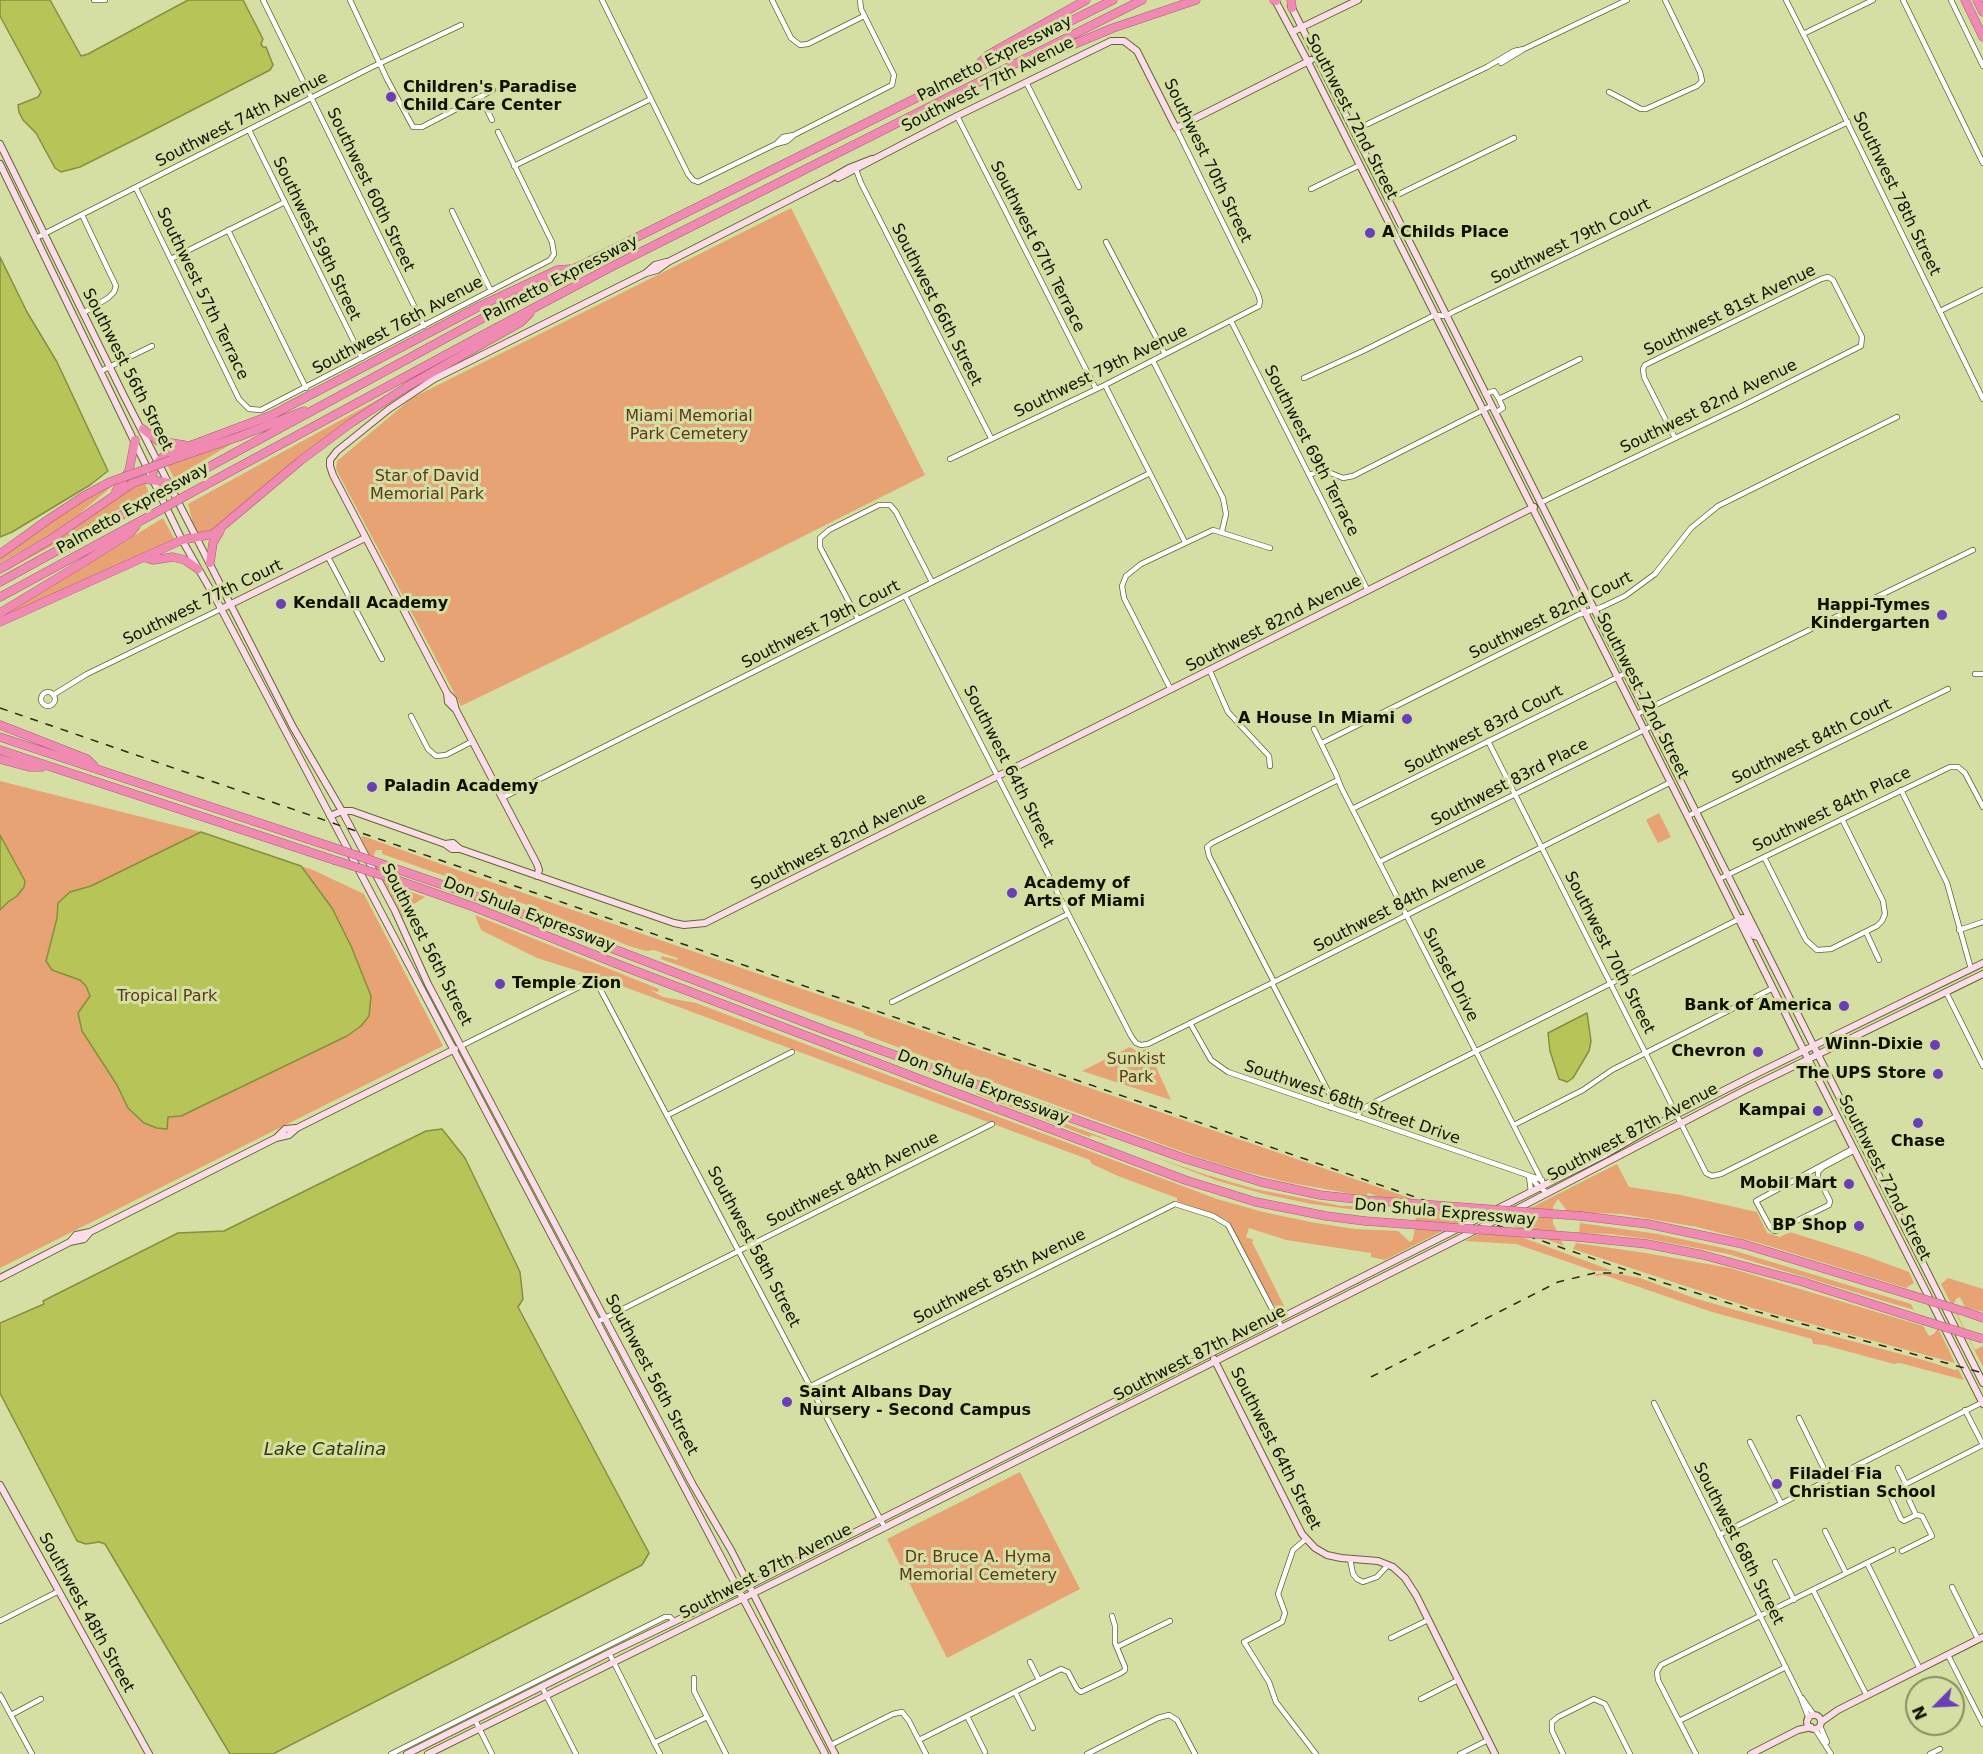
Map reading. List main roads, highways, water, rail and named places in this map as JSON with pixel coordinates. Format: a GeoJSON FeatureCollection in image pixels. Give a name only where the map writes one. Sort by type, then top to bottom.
{"type":"FeatureCollection","features":[{"type":"Feature","properties":{"kind":"highway"},"geometry":{"type":"LineString","coordinates":[[974,69],[988,55],[1086,0]]}},
{"type":"Feature","properties":{"kind":"highway","name":"Palmetto Expressway"},"geometry":{"type":"LineString","coordinates":[[0,582],[314,408],[575,268],[1113,0]]}},
{"type":"Feature","properties":{"kind":"highway","name":"Palmetto Expressway"},"geometry":{"type":"LineString","coordinates":[[0,597],[535,307],[1142,0]]}},
{"type":"Feature","properties":{"kind":"highway"},"geometry":{"type":"LineString","coordinates":[[1024,59],[1043,57],[1113,28],[1196,0]]}},
{"type":"Feature","properties":{"kind":"highway"},"geometry":{"type":"LineString","coordinates":[[1965,0],[1983,37]]}},
{"type":"Feature","properties":{"kind":"highway"},"geometry":{"type":"LineString","coordinates":[[1977,0],[1983,12]]}},
{"type":"Feature","properties":{"kind":"highway"},"geometry":{"type":"LineString","coordinates":[[152,479],[154,466],[165,455],[278,412],[506,293],[557,270],[575,268]]}},
{"type":"Feature","properties":{"kind":"highway"},"geometry":{"type":"LineString","coordinates":[[0,622],[182,540],[209,536],[221,529],[300,461],[343,428],[408,386],[521,322],[535,307]]}},
{"type":"Feature","properties":{"kind":"highway"},"geometry":{"type":"LineString","coordinates":[[0,554],[80,498],[105,485],[246,434],[295,413],[314,408]]}},
{"type":"Feature","properties":{"kind":"highway"},"geometry":{"type":"LineString","coordinates":[[143,429],[164,443],[189,446]]}},
{"type":"Feature","properties":{"kind":"highway"},"geometry":{"type":"LineString","coordinates":[[111,497],[129,471],[135,440]]}},
{"type":"Feature","properties":{"kind":"highway"},"geometry":{"type":"LineString","coordinates":[[0,569],[51,539],[137,481],[152,479],[170,483]]}},
{"type":"Feature","properties":{"kind":"highway"},"geometry":{"type":"LineString","coordinates":[[0,613],[130,533],[142,520]]}},
{"type":"Feature","properties":{"kind":"highway"},"geometry":{"type":"LineString","coordinates":[[210,563],[213,543],[221,529]]}},
{"type":"Feature","properties":{"kind":"highway"},"geometry":{"type":"LineString","coordinates":[[146,558],[153,560],[173,557],[185,560],[198,569]]}},
{"type":"Feature","properties":{"kind":"highway"},"geometry":{"type":"LineString","coordinates":[[0,725],[87,759],[95,767]]}},
{"type":"Feature","properties":{"kind":"highway","name":"Don Shula Expressway"},"geometry":{"type":"LineString","coordinates":[[0,737],[478,897],[830,1032],[1186,1159],[1261,1182],[1320,1195],[1365,1200],[1581,1216],[1648,1224],[1725,1239],[1983,1318]]}},
{"type":"Feature","properties":{"kind":"highway","name":"Don Shula Expressway"},"geometry":{"type":"LineString","coordinates":[[0,750],[474,907],[1185,1180],[1256,1202],[1365,1221],[1647,1244],[1713,1257],[1803,1282],[1983,1339]]}},
{"type":"Feature","properties":{"kind":"highway"},"geometry":{"type":"LineString","coordinates":[[0,759],[29,767],[50,767]]}},
{"type":"Feature","properties":{"kind":"main road","name":"Southwest 72nd Street"},"geometry":{"type":"LineString","coordinates":[[1275,0],[1983,1403]]}},
{"type":"Feature","properties":{"kind":"main road"},"geometry":{"type":"LineString","coordinates":[[1292,32],[1358,0]]}},
{"type":"Feature","properties":{"kind":"main road","name":"Southwest 72nd Street"},"geometry":{"type":"LineString","coordinates":[[1290,3],[1983,1383]]}},
{"type":"Feature","properties":{"kind":"main road","name":"Southwest 70th Street"},"geometry":{"type":"LineString","coordinates":[[1118,40],[1128,43],[1137,51],[1176,128],[1308,62]]}},
{"type":"Feature","properties":{"kind":"main road","name":"Southwest 77th Avenue"},"geometry":{"type":"LineString","coordinates":[[365,538],[332,472],[330,460],[337,451],[389,409],[417,390],[646,273],[655,265],[668,262],[1100,45],[1118,40]]}},
{"type":"Feature","properties":{"kind":"main road"},"geometry":{"type":"LineString","coordinates":[[1308,62],[1317,58]]}},
{"type":"Feature","properties":{"kind":"main road"},"geometry":{"type":"LineString","coordinates":[[1345,135],[1353,131]]}},
{"type":"Feature","properties":{"kind":"main road","name":"Southwest 56th Street"},"geometry":{"type":"LineString","coordinates":[[0,144],[110,367],[293,727],[342,811],[395,911],[428,984],[664,1429],[750,1585],[836,1754]]}},
{"type":"Feature","properties":{"kind":"main road","name":"Southwest 56th Street"},"geometry":{"type":"LineString","coordinates":[[0,164],[182,540],[221,609],[825,1754]]}},
{"type":"Feature","properties":{"kind":"main road"},"geometry":{"type":"LineString","coordinates":[[75,317],[83,313]]}},
{"type":"Feature","properties":{"kind":"main road","name":"Southwest 82nd Avenue"},"geometry":{"type":"LineString","coordinates":[[537,876],[674,923],[695,925],[713,920],[1540,503]]}},
{"type":"Feature","properties":{"kind":"main road"},"geometry":{"type":"LineString","coordinates":[[330,816],[342,811],[354,812],[445,844],[452,849],[460,849],[537,876],[539,870],[456,710],[448,702],[447,693],[365,538]]}},
{"type":"Feature","properties":{"kind":"main road","name":"Southwest 77th Court"},"geometry":{"type":"LineString","coordinates":[[221,609],[365,538]]}},
{"type":"Feature","properties":{"kind":"main road"},"geometry":{"type":"LineString","coordinates":[[1671,782],[1679,778]]}},
{"type":"Feature","properties":{"kind":"main road"},"geometry":{"type":"LineString","coordinates":[[1739,919],[1743,918],[1754,936],[1760,937]]}},
{"type":"Feature","properties":{"kind":"main road","name":"Southwest 87th Avenue"},"geometry":{"type":"LineString","coordinates":[[409,1751],[750,1585],[1531,1192],[1542,1184],[1606,1154],[1676,1115],[1983,963]]}},
{"type":"Feature","properties":{"kind":"main road"},"geometry":{"type":"LineString","coordinates":[[1971,969],[1981,975]]}},
{"type":"Feature","properties":{"kind":"main road","name":"Southwest 87th Avenue"},"geometry":{"type":"LineString","coordinates":[[428,1754],[885,1528],[1618,1158],[1680,1123],[1981,975]]}},
{"type":"Feature","properties":{"kind":"main road"},"geometry":{"type":"LineString","coordinates":[[1888,1010],[1893,1018]]}},
{"type":"Feature","properties":{"kind":"main road"},"geometry":{"type":"LineString","coordinates":[[0,1278],[70,1242],[76,1235],[90,1232],[276,1138],[288,1135],[297,1128],[461,1046]]}},
{"type":"Feature","properties":{"kind":"main road"},"geometry":{"type":"LineString","coordinates":[[1846,1132],[1854,1128]]}},
{"type":"Feature","properties":{"kind":"main road"},"geometry":{"type":"LineString","coordinates":[[1606,1154],[1618,1158]]}},
{"type":"Feature","properties":{"kind":"main road"},"geometry":{"type":"LineString","coordinates":[[520,1177],[528,1173]]}},
{"type":"Feature","properties":{"kind":"main road"},"geometry":{"type":"LineString","coordinates":[[1871,1181],[1880,1177]]}},
{"type":"Feature","properties":{"kind":"main road"},"geometry":{"type":"LineString","coordinates":[[1542,1184],[1548,1193]]}},
{"type":"Feature","properties":{"kind":"main road"},"geometry":{"type":"LineString","coordinates":[[1907,1252],[1916,1248]]}},
{"type":"Feature","properties":{"kind":"main road"},"geometry":{"type":"LineString","coordinates":[[1411,1252],[1415,1261]]}},
{"type":"Feature","properties":{"kind":"main road","name":"Southwest 64th Street"},"geometry":{"type":"LineString","coordinates":[[1211,1353],[1296,1524],[1306,1539],[1327,1555],[1350,1559],[1369,1559],[1398,1571],[1407,1582],[1428,1620],[1495,1754]]}},
{"type":"Feature","properties":{"kind":"main road"},"geometry":{"type":"LineString","coordinates":[[1192,1362],[1196,1371]]}},
{"type":"Feature","properties":{"kind":"main road"},"geometry":{"type":"LineString","coordinates":[[1132,1393],[1136,1401]]}},
{"type":"Feature","properties":{"kind":"main road"},"geometry":{"type":"LineString","coordinates":[[656,1433],[664,1429]]}},
{"type":"Feature","properties":{"kind":"main road"},"geometry":{"type":"LineString","coordinates":[[1058,1430],[1062,1439]]}},
{"type":"Feature","properties":{"kind":"main road"},"geometry":{"type":"LineString","coordinates":[[1016,1451],[1020,1460]]}},
{"type":"Feature","properties":{"kind":"main road"},"geometry":{"type":"LineString","coordinates":[[995,1462],[999,1470]]}},
{"type":"Feature","properties":{"kind":"main road","name":"Southwest 48th Street"},"geometry":{"type":"LineString","coordinates":[[0,1485],[149,1754]]}},
{"type":"Feature","properties":{"kind":"main road"},"geometry":{"type":"LineString","coordinates":[[949,1485],[953,1493]]}},
{"type":"Feature","properties":{"kind":"main road"},"geometry":{"type":"LineString","coordinates":[[669,1635],[675,1622]]}},
{"type":"Feature","properties":{"kind":"main road"},"geometry":{"type":"LineString","coordinates":[[1751,1754],[1980,1638]]}},
{"type":"Feature","properties":{"kind":"water"},"geometry":{"type":"Polygon","coordinates":[[[0,0],[50,0],[81,56],[188,0],[243,0],[263,39],[261,44],[266,47],[273,65],[270,70],[140,137],[80,167],[61,172],[55,168],[36,133],[23,120],[19,112],[18,105],[38,97],[41,92],[0,16],[0,0]]]}},
{"type":"Feature","properties":{"kind":"water"},"geometry":{"type":"Polygon","coordinates":[[[0,257],[27,312],[57,362],[108,471],[90,485],[0,537],[0,257]]]}},
{"type":"Feature","properties":{"kind":"water"},"geometry":{"type":"Polygon","coordinates":[[[201,832],[301,866],[332,908],[351,946],[371,996],[369,1016],[361,1026],[347,1036],[181,1116],[168,1117],[167,1129],[157,1128],[144,1123],[128,1108],[117,1085],[82,1031],[78,1013],[90,996],[86,986],[80,980],[52,970],[46,961],[57,918],[58,903],[70,892],[91,886],[201,832]]]}},
{"type":"Feature","properties":{"kind":"water"},"geometry":{"type":"Polygon","coordinates":[[[0,835],[25,881],[24,887],[17,896],[0,910],[0,835]]]}},
{"type":"Feature","properties":{"kind":"water"},"geometry":{"type":"Polygon","coordinates":[[[1587,1013],[1591,1041],[1589,1051],[1573,1078],[1567,1082],[1559,1079],[1550,1051],[1548,1033],[1587,1013]]]}},
{"type":"Feature","properties":{"kind":"water","name":"Lake Catalina"},"geometry":{"type":"Polygon","coordinates":[[[442,1129],[465,1158],[520,1272],[523,1299],[518,1307],[649,1553],[642,1565],[273,1754],[230,1754],[105,1544],[99,1542],[86,1544],[77,1541],[0,1393],[0,1323],[44,1304],[43,1301],[178,1233],[224,1231],[426,1131],[442,1129]]]}},
{"type":"Feature","properties":{"kind":"railway"},"geometry":{"type":"LineString","coordinates":[[0,708],[1658,1281],[1751,1310],[1983,1373]]}},
{"type":"Feature","properties":{"kind":"railway"},"geometry":{"type":"LineString","coordinates":[[1371,1377],[1558,1282],[1595,1273],[1623,1273]]}},
{"type":"Feature","properties":{"kind":"place","name":"Children's Paradise Child Care Center"},"geometry":{"type":"Point","coordinates":[391,97]}},
{"type":"Feature","properties":{"kind":"place","name":"A Childs Place"},"geometry":{"type":"Point","coordinates":[1370,233]}},
{"type":"Feature","properties":{"kind":"place","name":"Kendall Academy"},"geometry":{"type":"Point","coordinates":[281,604]}},
{"type":"Feature","properties":{"kind":"place","name":"Happi-Tymes Kindergarten"},"geometry":{"type":"Point","coordinates":[1942,615]}},
{"type":"Feature","properties":{"kind":"place","name":"A House In Miami"},"geometry":{"type":"Point","coordinates":[1407,719]}},
{"type":"Feature","properties":{"kind":"place","name":"Paladin Academy"},"geometry":{"type":"Point","coordinates":[372,787]}},
{"type":"Feature","properties":{"kind":"place","name":"Academy of Arts of Miami"},"geometry":{"type":"Point","coordinates":[1012,893]}},
{"type":"Feature","properties":{"kind":"place","name":"Temple Zion"},"geometry":{"type":"Point","coordinates":[500,984]}},
{"type":"Feature","properties":{"kind":"place","name":"Bank of America"},"geometry":{"type":"Point","coordinates":[1844,1006]}},
{"type":"Feature","properties":{"kind":"place","name":"Winn-Dixie"},"geometry":{"type":"Point","coordinates":[1935,1045]}},
{"type":"Feature","properties":{"kind":"place","name":"Chevron"},"geometry":{"type":"Point","coordinates":[1758,1052]}},
{"type":"Feature","properties":{"kind":"place","name":"The UPS Store"},"geometry":{"type":"Point","coordinates":[1938,1074]}},
{"type":"Feature","properties":{"kind":"place","name":"Kampai"},"geometry":{"type":"Point","coordinates":[1818,1111]}},
{"type":"Feature","properties":{"kind":"place","name":"Chase"},"geometry":{"type":"Point","coordinates":[1918,1123]}},
{"type":"Feature","properties":{"kind":"place","name":"Mobil Mart"},"geometry":{"type":"Point","coordinates":[1849,1184]}},
{"type":"Feature","properties":{"kind":"place","name":"BP Shop"},"geometry":{"type":"Point","coordinates":[1859,1226]}},
{"type":"Feature","properties":{"kind":"place","name":"Saint Albans Day Nursery - Second Campus"},"geometry":{"type":"Point","coordinates":[787,1402]}},
{"type":"Feature","properties":{"kind":"place","name":"Filadel Fia Christian School"},"geometry":{"type":"Point","coordinates":[1777,1484]}},
{"type":"Feature","properties":{"kind":"park label","name":"Miami Memorial Park Cemetery"},"geometry":{"type":"Point","coordinates":[689,426]}},
{"type":"Feature","properties":{"kind":"park label","name":"Star of David Memorial Park"},"geometry":{"type":"Point","coordinates":[427,486]}},
{"type":"Feature","properties":{"kind":"park label","name":"Tropical Park"},"geometry":{"type":"Point","coordinates":[167,997]}},
{"type":"Feature","properties":{"kind":"park label","name":"Sunkist Park"},"geometry":{"type":"Point","coordinates":[1136,1069]}},
{"type":"Feature","properties":{"kind":"park label","name":"Dr. Bruce A. Hyma Memorial Cemetery"},"geometry":{"type":"Point","coordinates":[978,1567]}}]}
